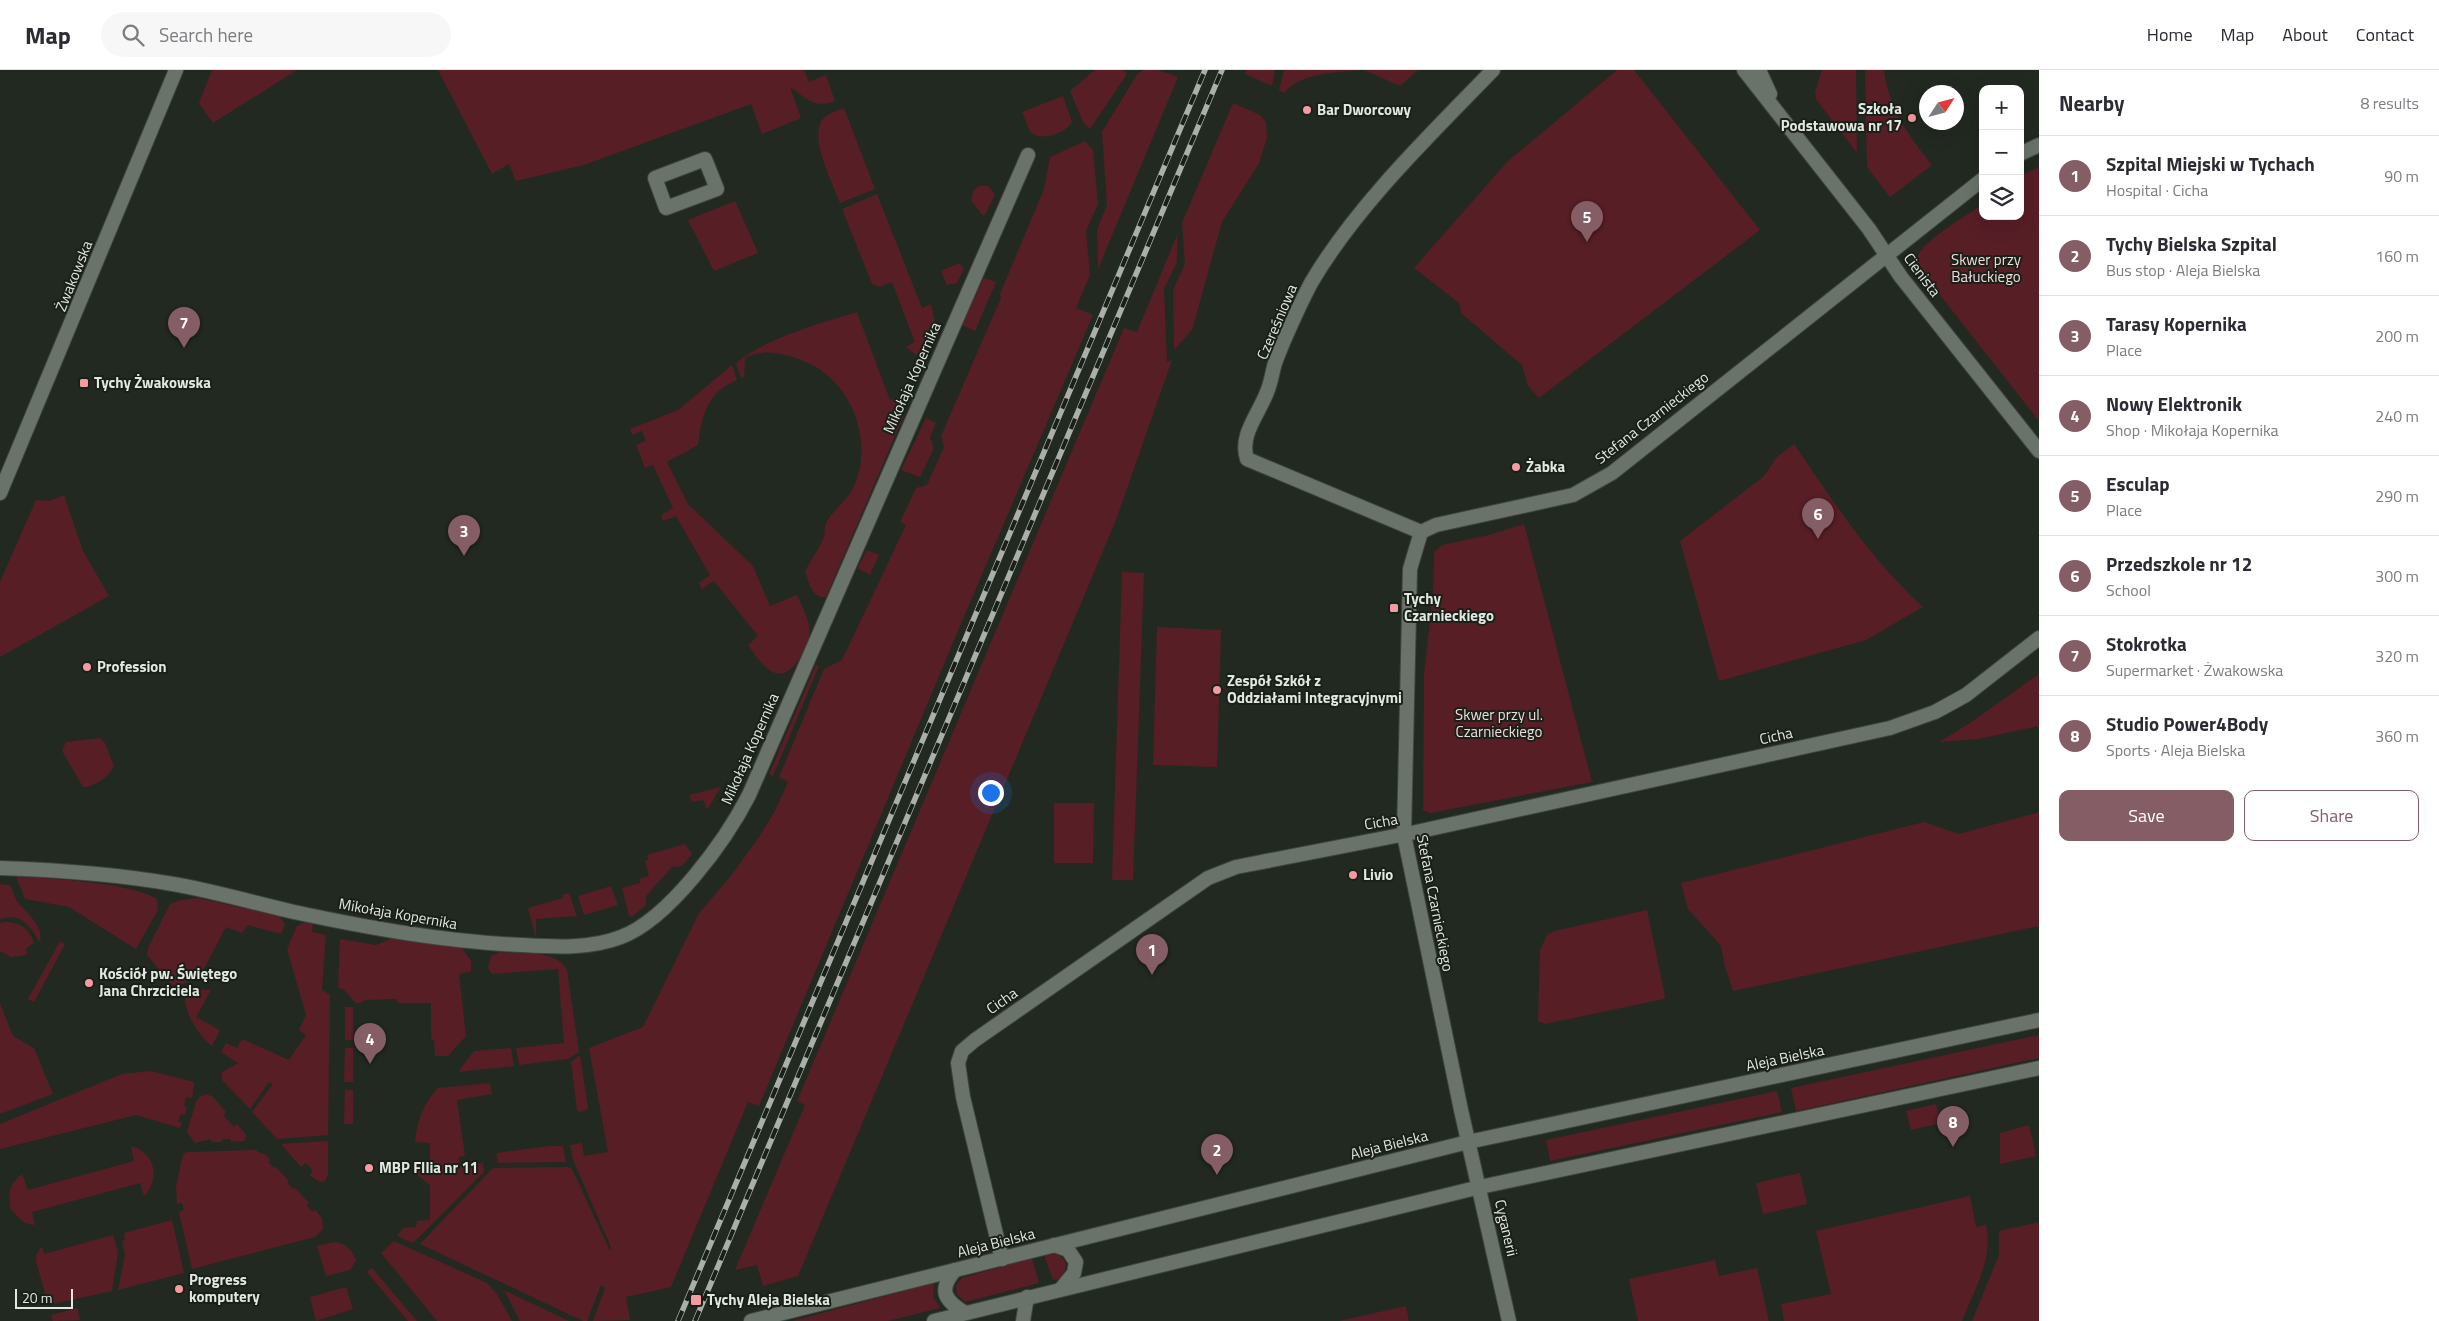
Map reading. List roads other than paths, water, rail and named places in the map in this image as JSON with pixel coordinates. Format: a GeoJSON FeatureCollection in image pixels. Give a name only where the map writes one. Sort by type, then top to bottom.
{"type":"FeatureCollection","features":[{"type":"Feature","properties":{"kind":"street","name":"Żwakowska"},"geometry":{"type":"LineString","coordinates":[[0,493],[176,70]]}},
{"type":"Feature","properties":{"kind":"street","name":"Czereśniowa"},"geometry":{"type":"LineString","coordinates":[[1421,532],[1247,459],[1244,448],[1245,440],[1267,392],[1276,362],[1311,284],[1351,226],[1493,70]]}},
{"type":"Feature","properties":{"kind":"street","name":"Cienista"},"geometry":{"type":"LineString","coordinates":[[1744,70],[1869,229],[1901,277],[2039,451]]}},
{"type":"Feature","properties":{"kind":"street","name":"Cienista"},"geometry":{"type":"LineString","coordinates":[[1759,70],[1780,118]]}},
{"type":"Feature","properties":{"kind":"street"},"geometry":{"type":"LineString","coordinates":[[2024,152],[2039,145]]}},
{"type":"Feature","properties":{"kind":"street","name":"Mikołaja Kopernika"},"geometry":{"type":"LineString","coordinates":[[0,868],[98,873],[174,884],[304,914],[478,943],[567,948],[620,938],[650,922],[674,898],[714,851],[750,795],[1028,155]]}},
{"type":"Feature","properties":{"kind":"street","name":"Stefana Czarnieckiego"},"geometry":{"type":"LineString","coordinates":[[1468,1142],[1404,835],[1410,569],[1421,532],[1436,525],[1573,495],[1612,473],[1979,182]]}},
{"type":"Feature","properties":{"kind":"street","name":"Cicha"},"geometry":{"type":"LineString","coordinates":[[1002,1258],[963,1096],[958,1063],[962,1051],[975,1040],[1208,878],[1236,867],[1404,835],[1890,728],[1927,715],[1966,695],[2039,638]]}},
{"type":"Feature","properties":{"kind":"street","name":"Aleja Bielska"},"geometry":{"type":"LineString","coordinates":[[751,1321],[1468,1142],[2039,1020]]}},
{"type":"Feature","properties":{"kind":"street"},"geometry":{"type":"LineString","coordinates":[[934,1321],[1480,1187],[2039,1068]]}},
{"type":"Feature","properties":{"kind":"street","name":"Cyganerii"},"geometry":{"type":"LineString","coordinates":[[1468,1142],[1510,1321]]}},
{"type":"Feature","properties":{"kind":"street"},"geometry":{"type":"LineString","coordinates":[[1054,1245],[1068,1250],[1076,1262],[1074,1273],[1061,1289]]}},
{"type":"Feature","properties":{"kind":"street"},"geometry":{"type":"LineString","coordinates":[[955,1270],[946,1282],[945,1294],[951,1305],[965,1313]]}},
{"type":"Feature","properties":{"kind":"street"},"geometry":{"type":"LineString","coordinates":[[1023,1321],[1027,1298]]}},
{"type":"Feature","properties":{"kind":"railway"},"geometry":{"type":"LineString","coordinates":[[678,1321],[1205,70]]}},
{"type":"Feature","properties":{"kind":"railway"},"geometry":{"type":"LineString","coordinates":[[695,1321],[1222,70]]}},
{"type":"Feature","properties":{"kind":"place","name":"Bar Dworcowy"},"geometry":{"type":"Point","coordinates":[1307,110]}},
{"type":"Feature","properties":{"kind":"place","name":"Szkoła Podstawowa nr 17"},"geometry":{"type":"Point","coordinates":[1912,118]}},
{"type":"Feature","properties":{"kind":"place","name":"Esculap"},"geometry":{"type":"Point","coordinates":[1587,242]}},
{"type":"Feature","properties":{"kind":"place","name":"Stokrotka"},"geometry":{"type":"Point","coordinates":[184,348]}},
{"type":"Feature","properties":{"kind":"place","name":"Tychy Żwakowska"},"geometry":{"type":"Point","coordinates":[84,383]}},
{"type":"Feature","properties":{"kind":"place","name":"Żabka"},"geometry":{"type":"Point","coordinates":[1516,467]}},
{"type":"Feature","properties":{"kind":"place","name":"Przedszkole nr 12"},"geometry":{"type":"Point","coordinates":[1818,539]}},
{"type":"Feature","properties":{"kind":"place","name":"Tarasy Kopernika"},"geometry":{"type":"Point","coordinates":[464,556]}},
{"type":"Feature","properties":{"kind":"place","name":"Tychy Czarnieckiego"},"geometry":{"type":"Point","coordinates":[1394,608]}},
{"type":"Feature","properties":{"kind":"place","name":"Profession"},"geometry":{"type":"Point","coordinates":[87,667]}},
{"type":"Feature","properties":{"kind":"place","name":"Zespół Szkół z Oddziałami Integracyjnymi"},"geometry":{"type":"Point","coordinates":[1217,690]}},
{"type":"Feature","properties":{"kind":"place","name":"Livio"},"geometry":{"type":"Point","coordinates":[1353,875]}},
{"type":"Feature","properties":{"kind":"place","name":"Szpital Miejski w Tychach"},"geometry":{"type":"Point","coordinates":[1152,975]}},
{"type":"Feature","properties":{"kind":"place","name":"Kościół pw. Świętego Jana Chrzciciela"},"geometry":{"type":"Point","coordinates":[89,983]}},
{"type":"Feature","properties":{"kind":"place","name":"Nowy Elektronik"},"geometry":{"type":"Point","coordinates":[370,1064]}},
{"type":"Feature","properties":{"kind":"place","name":"Studio Power4Body"},"geometry":{"type":"Point","coordinates":[1953,1147]}},
{"type":"Feature","properties":{"kind":"place","name":"MBP FIlia nr 11"},"geometry":{"type":"Point","coordinates":[369,1168]}},
{"type":"Feature","properties":{"kind":"place","name":"Tychy Bielska Szpital"},"geometry":{"type":"Point","coordinates":[1217,1175]}},
{"type":"Feature","properties":{"kind":"place","name":"Progress komputery"},"geometry":{"type":"Point","coordinates":[179,1289]}},
{"type":"Feature","properties":{"kind":"place","name":"Tychy Aleja Bielska"},"geometry":{"type":"Point","coordinates":[696,1300]}},
{"type":"Feature","properties":{"kind":"park label","name":"Skwer przy Bałuckiego"},"geometry":{"type":"Point","coordinates":[1986,268]}},
{"type":"Feature","properties":{"kind":"park label","name":"Skwer przy ul. Czarnieckiego"},"geometry":{"type":"Point","coordinates":[1499,724]}}]}
